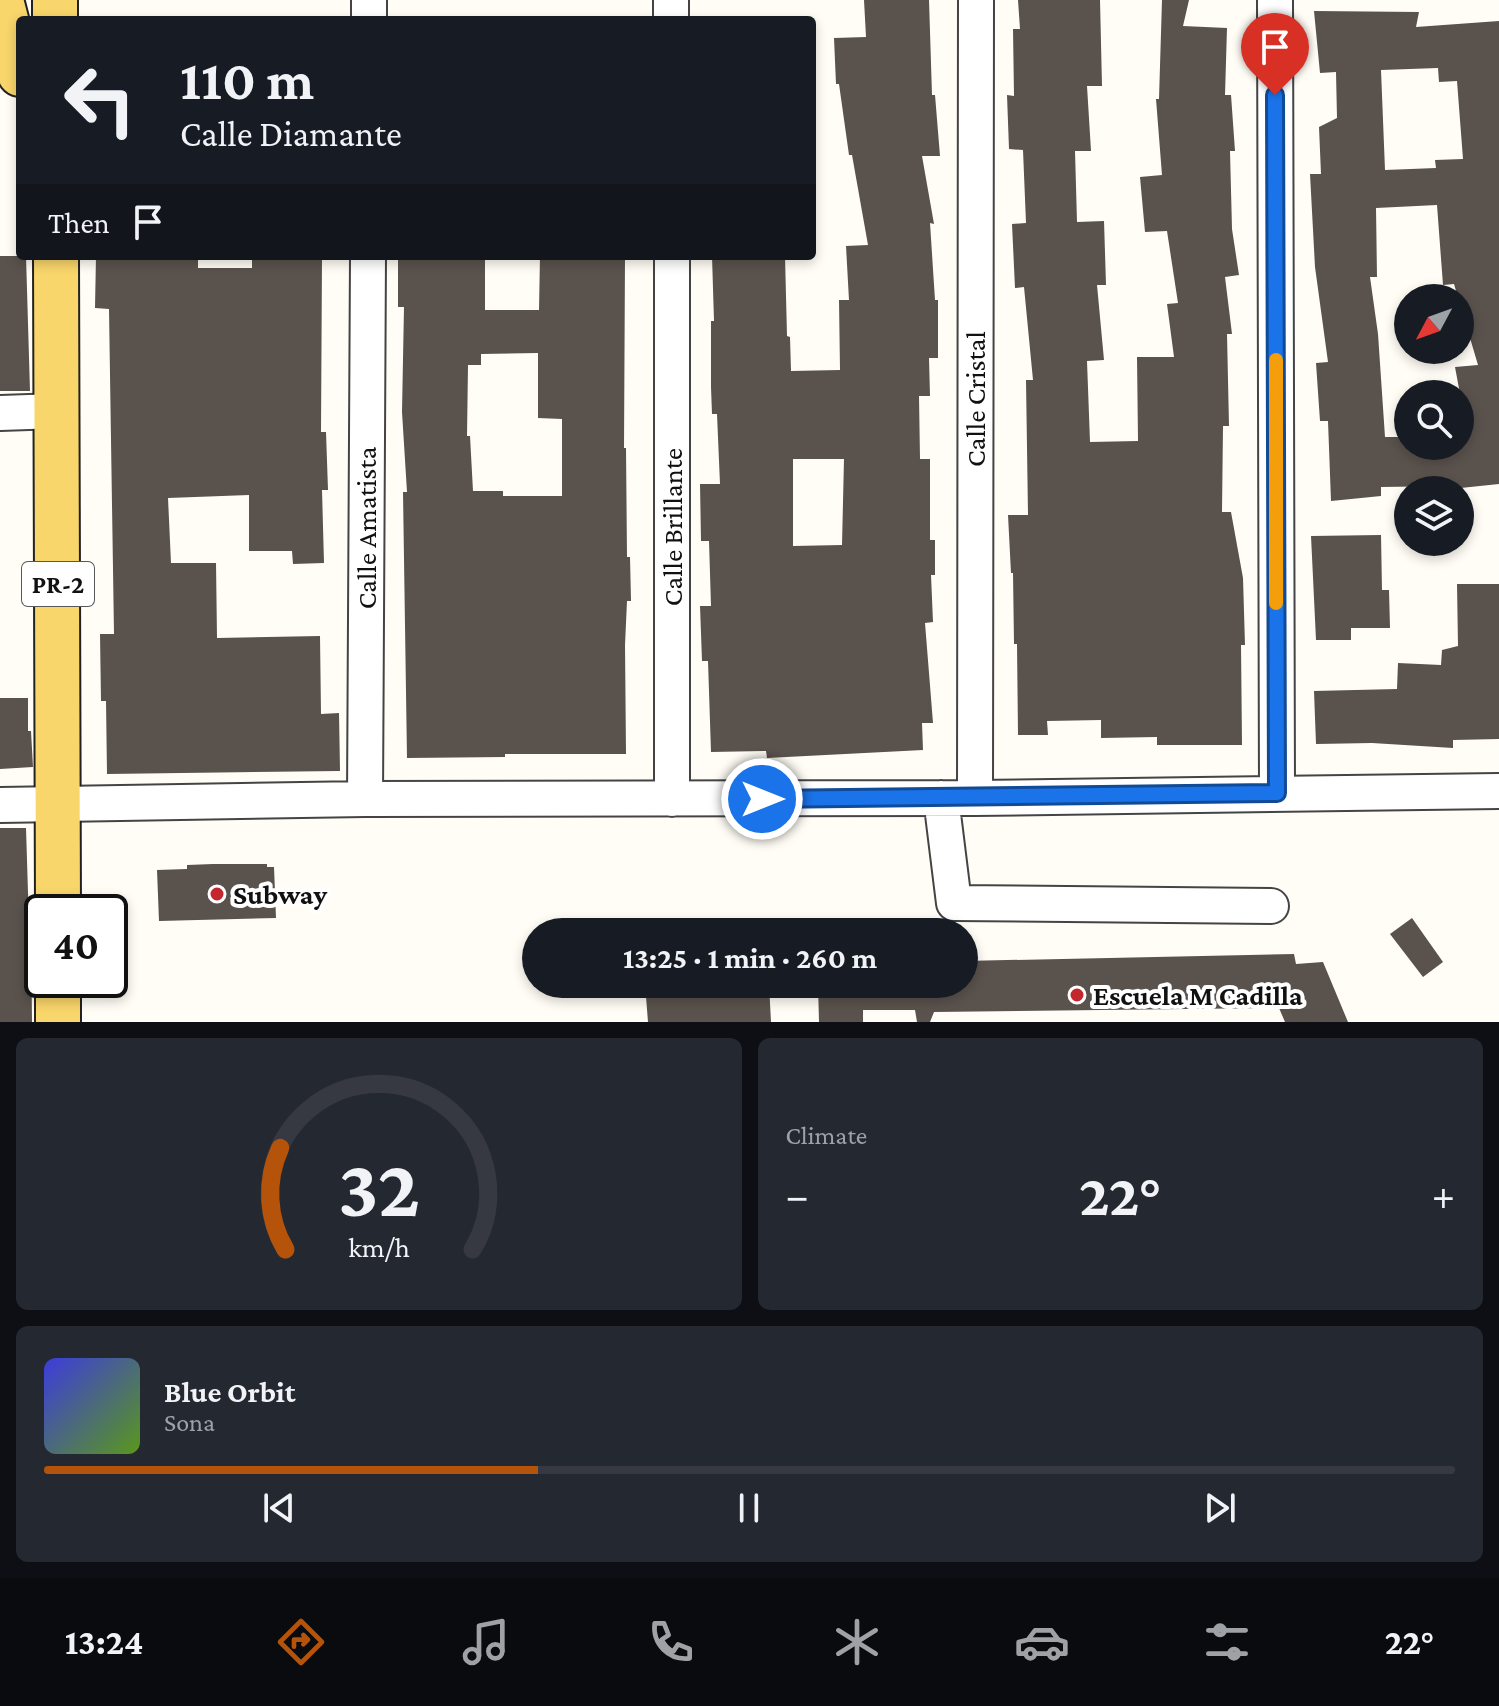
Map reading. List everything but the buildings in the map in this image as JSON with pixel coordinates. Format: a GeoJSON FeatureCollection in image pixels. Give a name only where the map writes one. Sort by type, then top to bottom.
{"type":"FeatureCollection","features":[{"type":"Feature","properties":{"kind":"main road"},"geometry":{"type":"LineString","coordinates":[[1,0],[16,58]]}},
{"type":"Feature","properties":{"kind":"main road","name":"PR-2"},"geometry":{"type":"LineString","coordinates":[[56,260],[58,894]]}},
{"type":"Feature","properties":{"kind":"main road"},"geometry":{"type":"LineString","coordinates":[[58,998],[58,1022]]}},
{"type":"Feature","properties":{"kind":"street","name":"Calle Cristal"},"geometry":{"type":"LineString","coordinates":[[975,798],[976,0]]}},
{"type":"Feature","properties":{"kind":"street"},"geometry":{"type":"LineString","coordinates":[[1275,0],[1277,793]]}},
{"type":"Feature","properties":{"kind":"street","name":"Calle Amatista"},"geometry":{"type":"LineString","coordinates":[[365,799],[368,260]]}},
{"type":"Feature","properties":{"kind":"street","name":"Calle Brillante"},"geometry":{"type":"LineString","coordinates":[[672,260],[672,799]]}},
{"type":"Feature","properties":{"kind":"street"},"geometry":{"type":"LineString","coordinates":[[0,413],[58,411]]}},
{"type":"Feature","properties":{"kind":"street"},"geometry":{"type":"LineString","coordinates":[[0,805],[365,799],[975,798],[1499,791]]}},
{"type":"Feature","properties":{"kind":"street"},"geometry":{"type":"LineString","coordinates":[[941,798],[954,903],[1271,906]]}},
{"type":"Feature","properties":{"kind":"slow traffic"},"geometry":{"type":"LineString","coordinates":[[1276,360],[1276,603]]}},
{"type":"Feature","properties":{"kind":"place","name":"Subway"},"geometry":{"type":"Point","coordinates":[217,894]}},
{"type":"Feature","properties":{"kind":"place","name":"Escuela M Cadilla"},"geometry":{"type":"Point","coordinates":[1077,995]}},
{"type":"Feature","properties":{"kind":"route"},"geometry":{"type":"LineString","coordinates":[[762,799],[1277,793],[1275,95]]}}]}
